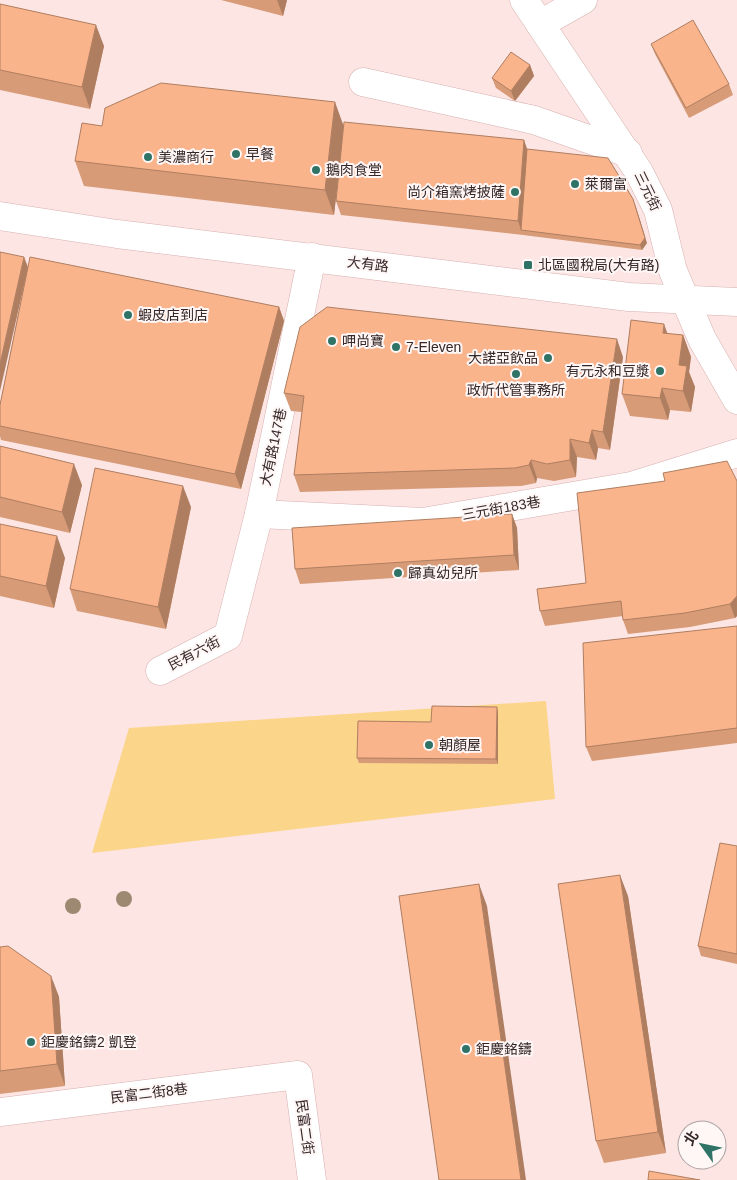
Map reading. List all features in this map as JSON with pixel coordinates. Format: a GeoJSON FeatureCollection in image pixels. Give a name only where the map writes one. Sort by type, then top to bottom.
{"type":"FeatureCollection","features":[{"type":"Feature","properties":{"kind":"street","name":"三元街"},"geometry":{"type":"LineString","coordinates":[[524,0],[628,153],[658,210],[673,271],[702,339],[737,400]]}},
{"type":"Feature","properties":{"kind":"street"},"geometry":{"type":"LineString","coordinates":[[540,24],[583,0]]}},
{"type":"Feature","properties":{"kind":"street"},"geometry":{"type":"LineString","coordinates":[[363,82],[534,120],[628,153]]}},
{"type":"Feature","properties":{"kind":"street","name":"大有路"},"geometry":{"type":"LineString","coordinates":[[0,216],[118,234],[629,297],[737,302]]}},
{"type":"Feature","properties":{"kind":"street","name":"大有路147巷"},"geometry":{"type":"LineString","coordinates":[[228,636],[259,514],[312,257]]}},
{"type":"Feature","properties":{"kind":"street","name":"三元街183巷"},"geometry":{"type":"LineString","coordinates":[[259,514],[423,522],[631,486],[737,453]]}},
{"type":"Feature","properties":{"kind":"street","name":"民有六街"},"geometry":{"type":"LineString","coordinates":[[160,671],[228,636]]}},
{"type":"Feature","properties":{"kind":"street","name":"民富二街8巷"},"geometry":{"type":"LineString","coordinates":[[0,1112],[298,1075]]}},
{"type":"Feature","properties":{"kind":"street","name":"民富二街"},"geometry":{"type":"LineString","coordinates":[[298,1075],[312,1180]]}},
{"type":"Feature","properties":{"kind":"shaded area"},"geometry":{"type":"Polygon","coordinates":[[[546,701],[555,799],[92,853],[129,728],[546,701]]]}},
{"type":"Feature","properties":{"kind":"building"},"geometry":{"type":"Polygon","coordinates":[[[0,4],[96,25],[82,87],[0,70],[0,4]]]}},
{"type":"Feature","properties":{"kind":"building"},"geometry":{"type":"Polygon","coordinates":[[[693,20],[729,84],[686,108],[651,44],[693,20]]]}},
{"type":"Feature","properties":{"kind":"building"},"geometry":{"type":"Polygon","coordinates":[[[511,52],[530,65],[511,91],[492,78],[511,52]]]}},
{"type":"Feature","properties":{"kind":"building"},"geometry":{"type":"Polygon","coordinates":[[[161,83],[335,102],[325,190],[75,161],[82,123],[102,126],[105,108],[161,83]]]}},
{"type":"Feature","properties":{"kind":"building"},"geometry":{"type":"Polygon","coordinates":[[[344,122],[524,140],[518,221],[336,201],[344,122]]]}},
{"type":"Feature","properties":{"kind":"building","name":"萊爾富"},"geometry":{"type":"Polygon","coordinates":[[[527,149],[608,158],[633,199],[645,238],[640,245],[521,230],[527,149]]]}},
{"type":"Feature","properties":{"kind":"building"},"geometry":{"type":"Polygon","coordinates":[[[0,252],[24,257],[0,364],[0,252]]]}},
{"type":"Feature","properties":{"kind":"building"},"geometry":{"type":"Polygon","coordinates":[[[30,257],[279,307],[235,474],[0,426],[0,405],[30,257]]]}},
{"type":"Feature","properties":{"kind":"building"},"geometry":{"type":"Polygon","coordinates":[[[327,307],[617,339],[603,432],[592,430],[589,443],[570,439],[570,460],[547,464],[531,460],[529,465],[515,468],[294,475],[304,396],[284,393],[300,327],[327,307]]]}},
{"type":"Feature","properties":{"kind":"building"},"geometry":{"type":"Polygon","coordinates":[[[631,320],[664,324],[663,333],[683,335],[679,365],[687,366],[683,391],[662,388],[660,398],[622,394],[631,320]]]}},
{"type":"Feature","properties":{"kind":"building"},"geometry":{"type":"Polygon","coordinates":[[[0,446],[74,464],[62,512],[0,497],[0,446]]]}},
{"type":"Feature","properties":{"kind":"building"},"geometry":{"type":"Polygon","coordinates":[[[727,461],[737,481],[737,596],[730,604],[685,613],[623,620],[621,601],[540,611],[537,589],[586,583],[577,493],[665,481],[663,473],[727,461]]]}},
{"type":"Feature","properties":{"kind":"building"},"geometry":{"type":"Polygon","coordinates":[[[95,468],[183,486],[158,607],[70,589],[95,468]]]}},
{"type":"Feature","properties":{"kind":"building"},"geometry":{"type":"Polygon","coordinates":[[[512,514],[514,555],[295,569],[292,528],[512,514]]]}},
{"type":"Feature","properties":{"kind":"building"},"geometry":{"type":"Polygon","coordinates":[[[0,524],[57,536],[46,586],[0,576],[0,524]]]}},
{"type":"Feature","properties":{"kind":"building"},"geometry":{"type":"Polygon","coordinates":[[[737,626],[737,728],[586,747],[583,643],[737,626]]]}},
{"type":"Feature","properties":{"kind":"building","name":"朝顏屋"},"geometry":{"type":"Polygon","coordinates":[[[432,706],[497,707],[496,759],[357,758],[358,721],[431,722],[432,706]]]}},
{"type":"Feature","properties":{"kind":"building"},"geometry":{"type":"Polygon","coordinates":[[[720,843],[737,846],[737,954],[698,946],[720,843]]]}},
{"type":"Feature","properties":{"kind":"building"},"geometry":{"type":"Polygon","coordinates":[[[620,875],[658,1132],[596,1141],[558,884],[620,875]]]}},
{"type":"Feature","properties":{"kind":"building","name":"鉅慶銘鑄"},"geometry":{"type":"Polygon","coordinates":[[[479,884],[521,1180],[439,1180],[399,896],[479,884]]]}},
{"type":"Feature","properties":{"kind":"building","name":"鉅慶銘鑄2 凱登"},"geometry":{"type":"Polygon","coordinates":[[[8,946],[51,976],[57,1064],[0,1071],[0,947],[8,946]]]}},
{"type":"Feature","properties":{"kind":"building"},"geometry":{"type":"Polygon","coordinates":[[[649,1171],[700,1180],[648,1180],[649,1171]]]}},
{"type":"Feature","properties":{"kind":"place","name":"早餐"},"geometry":{"type":"Point","coordinates":[236,154]}},
{"type":"Feature","properties":{"kind":"place","name":"美濃商行"},"geometry":{"type":"Point","coordinates":[148,157]}},
{"type":"Feature","properties":{"kind":"place","name":"鵝肉食堂"},"geometry":{"type":"Point","coordinates":[316,170]}},
{"type":"Feature","properties":{"kind":"place","name":"萊爾富"},"geometry":{"type":"Point","coordinates":[575,184]}},
{"type":"Feature","properties":{"kind":"place","name":"尚介箱窯烤披薩"},"geometry":{"type":"Point","coordinates":[515,192]}},
{"type":"Feature","properties":{"kind":"place","name":"北區國稅局(大有路)"},"geometry":{"type":"Point","coordinates":[528,265]}},
{"type":"Feature","properties":{"kind":"place","name":"蝦皮店到店"},"geometry":{"type":"Point","coordinates":[128,315]}},
{"type":"Feature","properties":{"kind":"place","name":"呷尚寶"},"geometry":{"type":"Point","coordinates":[332,341]}},
{"type":"Feature","properties":{"kind":"place","name":"7-Eleven"},"geometry":{"type":"Point","coordinates":[396,347]}},
{"type":"Feature","properties":{"kind":"place","name":"大諾亞飲品"},"geometry":{"type":"Point","coordinates":[548,358]}},
{"type":"Feature","properties":{"kind":"place","name":"有元永和豆漿"},"geometry":{"type":"Point","coordinates":[660,371]}},
{"type":"Feature","properties":{"kind":"place","name":"政忻代管事務所"},"geometry":{"type":"Point","coordinates":[516,374]}},
{"type":"Feature","properties":{"kind":"place","name":"歸真幼兒所"},"geometry":{"type":"Point","coordinates":[398,573]}},
{"type":"Feature","properties":{"kind":"place","name":"朝顏屋"},"geometry":{"type":"Point","coordinates":[429,745]}},
{"type":"Feature","properties":{"kind":"place","name":"鉅慶銘鑄2 凱登"},"geometry":{"type":"Point","coordinates":[31,1042]}},
{"type":"Feature","properties":{"kind":"place","name":"鉅慶銘鑄"},"geometry":{"type":"Point","coordinates":[466,1049]}}]}
